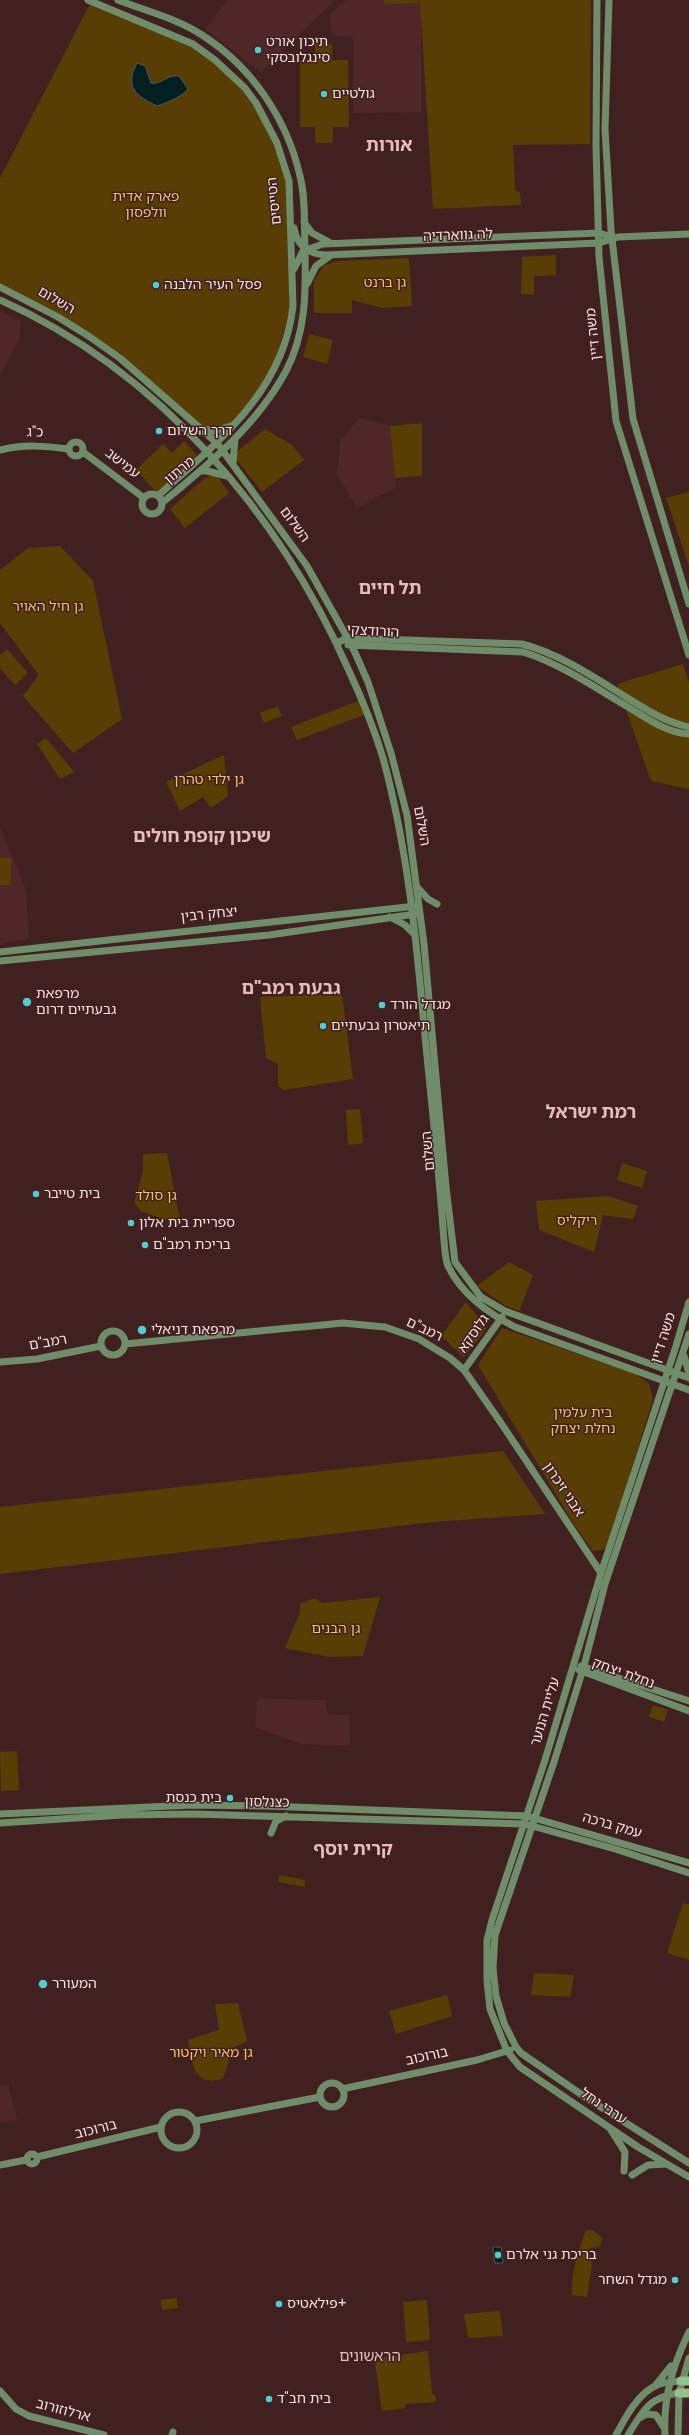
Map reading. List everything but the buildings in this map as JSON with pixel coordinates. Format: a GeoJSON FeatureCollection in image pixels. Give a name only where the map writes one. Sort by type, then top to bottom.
{"type":"FeatureCollection","features":[{"type":"Feature","properties":{"kind":"highway"},"geometry":{"type":"LineString","coordinates":[[679,2393],[689,2393]]}},
{"type":"Feature","properties":{"kind":"street","name":"הטייסים"},"geometry":{"type":"LineString","coordinates":[[88,0],[193,44],[215,60],[245,88],[256,103],[277,143],[289,181],[293,276],[292,320],[277,364],[259,397],[207,452]]}},
{"type":"Feature","properties":{"kind":"street","name":"הטייסים"},"geometry":{"type":"LineString","coordinates":[[118,0],[201,34],[224,51],[253,80],[267,98],[292,151],[300,177],[305,249],[303,322],[287,370],[266,402],[235,439],[213,459]]}},
{"type":"Feature","properties":{"kind":"street","name":"משה דיין"},"geometry":{"type":"LineString","coordinates":[[597,0],[596,146],[599,243],[616,421],[689,655]]}},
{"type":"Feature","properties":{"kind":"street","name":"משה דיין"},"geometry":{"type":"LineString","coordinates":[[610,0],[605,129],[612,237],[633,419],[689,604]]}},
{"type":"Feature","properties":{"kind":"street"},"geometry":{"type":"LineString","coordinates":[[291,210],[296,235],[305,249],[300,255],[293,276]]}},
{"type":"Feature","properties":{"kind":"street"},"geometry":{"type":"LineString","coordinates":[[304,222],[317,237],[335,243]]}},
{"type":"Feature","properties":{"kind":"street","name":"לה גווארדיה"},"geometry":{"type":"LineString","coordinates":[[305,249],[335,243],[599,233],[612,237],[689,234]]}},
{"type":"Feature","properties":{"kind":"street","name":"לה גווארדיה"},"geometry":{"type":"LineString","coordinates":[[305,249],[315,254],[334,254],[599,243],[612,237]]}},
{"type":"Feature","properties":{"kind":"street"},"geometry":{"type":"LineString","coordinates":[[305,290],[316,266],[334,254]]}},
{"type":"Feature","properties":{"kind":"street","name":"השלום"},"geometry":{"type":"LineString","coordinates":[[0,287],[58,317],[121,359],[217,443],[307,566],[352,646],[368,682],[392,753],[406,815],[421,914],[445,1180],[455,1262],[481,1297],[505,1312],[689,1378]]}},
{"type":"Feature","properties":{"kind":"street","name":"השלום"},"geometry":{"type":"LineString","coordinates":[[0,300],[52,328],[109,364],[177,421],[230,477],[245,496],[299,573],[337,644],[366,708],[383,758],[406,867],[415,935],[447,1264],[470,1298],[500,1319],[516,1327],[689,1390]]}},
{"type":"Feature","properties":{"kind":"street"},"geometry":{"type":"LineString","coordinates":[[202,429],[215,430],[235,424]]}},
{"type":"Feature","properties":{"kind":"street"},"geometry":{"type":"LineString","coordinates":[[233,463],[235,439]]}},
{"type":"Feature","properties":{"kind":"street"},"geometry":{"type":"LineString","coordinates":[[77,442],[82,446],[83,452],[76,456],[71,454],[69,449],[71,444],[77,442]]}},
{"type":"Feature","properties":{"kind":"street","name":"כ\"ג"},"geometry":{"type":"LineString","coordinates":[[0,450],[16,446],[40,446],[69,449]]}},
{"type":"Feature","properties":{"kind":"street","name":"עמישב"},"geometry":{"type":"LineString","coordinates":[[83,452],[144,498]]}},
{"type":"Feature","properties":{"kind":"street","name":"מרתון"},"geometry":{"type":"LineString","coordinates":[[160,499],[207,452]]}},
{"type":"Feature","properties":{"kind":"street","name":"מרתון"},"geometry":{"type":"LineString","coordinates":[[160,499],[200,471],[213,459]]}},
{"type":"Feature","properties":{"kind":"street"},"geometry":{"type":"LineString","coordinates":[[200,471],[207,470],[230,477]]}},
{"type":"Feature","properties":{"kind":"street"},"geometry":{"type":"LineString","coordinates":[[151,494],[160,499],[159,511],[149,513],[143,506],[144,498],[151,494]]}},
{"type":"Feature","properties":{"kind":"street","name":"הורודצקי"},"geometry":{"type":"LineString","coordinates":[[337,644],[347,638],[522,644],[545,650],[566,660],[673,724],[689,727]]}},
{"type":"Feature","properties":{"kind":"street","name":"הורודצקי"},"geometry":{"type":"LineString","coordinates":[[337,644],[352,646],[523,652],[544,658],[663,728],[689,734]]}},
{"type":"Feature","properties":{"kind":"street"},"geometry":{"type":"LineString","coordinates":[[673,724],[689,721]]}},
{"type":"Feature","properties":{"kind":"street"},"geometry":{"type":"LineString","coordinates":[[418,888],[428,898],[437,904]]}},
{"type":"Feature","properties":{"kind":"street","name":"יצחק רבין"},"geometry":{"type":"LineString","coordinates":[[0,952],[420,906]]}},
{"type":"Feature","properties":{"kind":"street","name":"יצחק רבין"},"geometry":{"type":"LineString","coordinates":[[0,961],[296,932],[390,917],[421,914]]}},
{"type":"Feature","properties":{"kind":"street"},"geometry":{"type":"LineString","coordinates":[[390,917],[405,925],[415,935]]}},
{"type":"Feature","properties":{"kind":"street","name":"משה דיין"},"geometry":{"type":"LineString","coordinates":[[664,1381],[689,1302]]}},
{"type":"Feature","properties":{"kind":"street","name":"גלוסקא"},"geometry":{"type":"LineString","coordinates":[[464,1370],[492,1333],[505,1312]]}},
{"type":"Feature","properties":{"kind":"street","name":"רמב\"ם"},"geometry":{"type":"LineString","coordinates":[[125,1344],[344,1323],[385,1327],[419,1340],[450,1358],[464,1370],[501,1423]]}},
{"type":"Feature","properties":{"kind":"street"},"geometry":{"type":"LineString","coordinates":[[492,1333],[503,1327],[516,1327]]}},
{"type":"Feature","properties":{"kind":"street"},"geometry":{"type":"LineString","coordinates":[[109,1331],[120,1333],[125,1344],[122,1352],[115,1356],[108,1355],[101,1346],[102,1337],[109,1331]]}},
{"type":"Feature","properties":{"kind":"street","name":"משה דיין"},"geometry":{"type":"LineString","coordinates":[[674,1385],[689,1334]]}},
{"type":"Feature","properties":{"kind":"street","name":"רמב\"ם"},"geometry":{"type":"LineString","coordinates":[[0,1362],[37,1359],[101,1346]]}},
{"type":"Feature","properties":{"kind":"street"},"geometry":{"type":"LineString","coordinates":[[656,1366],[668,1361],[676,1346]]}},
{"type":"Feature","properties":{"kind":"street"},"geometry":{"type":"LineString","coordinates":[[684,1349],[685,1365],[689,1373]]}},
{"type":"Feature","properties":{"kind":"street"},"geometry":{"type":"LineString","coordinates":[[650,1375],[657,1385],[659,1397]]}},
{"type":"Feature","properties":{"kind":"street","name":"עליית הנוער"},"geometry":{"type":"LineString","coordinates":[[507,2051],[490,2009],[487,1981],[487,1940],[492,1920],[526,1820],[574,1666],[601,1573],[664,1381]]}},
{"type":"Feature","properties":{"kind":"street","name":"עליית הנוער"},"geometry":{"type":"LineString","coordinates":[[516,2047],[504,2023],[496,1996],[493,1957],[501,1912],[534,1822],[582,1673],[605,1584],[674,1385]]}},
{"type":"Feature","properties":{"kind":"street","name":"אבני זיכרון"},"geometry":{"type":"LineString","coordinates":[[501,1423],[601,1573]]}},
{"type":"Feature","properties":{"kind":"street","name":"נחלת יצחק"},"geometry":{"type":"LineString","coordinates":[[574,1666],[584,1666],[689,1701]]}},
{"type":"Feature","properties":{"kind":"street","name":"נחלת יצחק"},"geometry":{"type":"LineString","coordinates":[[574,1666],[582,1673],[689,1710]]}},
{"type":"Feature","properties":{"kind":"street","name":"כצנלסון"},"geometry":{"type":"LineString","coordinates":[[0,1814],[192,1805],[275,1806],[526,1820]]}},
{"type":"Feature","properties":{"kind":"street","name":"כצנלסון"},"geometry":{"type":"LineString","coordinates":[[0,1823],[134,1815],[526,1820]]}},
{"type":"Feature","properties":{"kind":"street"},"geometry":{"type":"LineString","coordinates":[[271,1833],[276,1821],[288,1816]]}},
{"type":"Feature","properties":{"kind":"street","name":"עמק ברכה"},"geometry":{"type":"LineString","coordinates":[[526,1820],[689,1863]]}},
{"type":"Feature","properties":{"kind":"street","name":"עמק ברכה"},"geometry":{"type":"LineString","coordinates":[[534,1822],[689,1873]]}},
{"type":"Feature","properties":{"kind":"street","name":"בורוכוב"},"geometry":{"type":"LineString","coordinates":[[342,2089],[477,2060],[516,2047]]}},
{"type":"Feature","properties":{"kind":"street","name":"ערבי נחל"},"geometry":{"type":"LineString","coordinates":[[516,2047],[533,2063],[689,2163]]}},
{"type":"Feature","properties":{"kind":"street","name":"ערבי נחל"},"geometry":{"type":"LineString","coordinates":[[507,2051],[520,2067],[607,2126],[689,2177]]}},
{"type":"Feature","properties":{"kind":"street"},"geometry":{"type":"LineString","coordinates":[[335,2084],[342,2089],[343,2101],[335,2107],[324,2104],[320,2097],[321,2091],[326,2085],[335,2084]]}},
{"type":"Feature","properties":{"kind":"street"},"geometry":{"type":"LineString","coordinates":[[195,2120],[320,2097]]}},
{"type":"Feature","properties":{"kind":"street"},"geometry":{"type":"LineString","coordinates":[[174,2112],[186,2112],[195,2120],[198,2132],[196,2138],[187,2146],[182,2148],[170,2146],[166,2143],[161,2127],[165,2118],[174,2112]]}},
{"type":"Feature","properties":{"kind":"street"},"geometry":{"type":"LineString","coordinates":[[607,2126],[625,2152],[624,2171]]}},
{"type":"Feature","properties":{"kind":"street","name":"בורוכוב"},"geometry":{"type":"LineString","coordinates":[[0,2165],[26,2160],[30,2154],[37,2158],[161,2127]]}},
{"type":"Feature","properties":{"kind":"street"},"geometry":{"type":"LineString","coordinates":[[632,2175],[648,2165],[667,2164]]}},
{"type":"Feature","properties":{"kind":"street"},"geometry":{"type":"LineString","coordinates":[[664,2432],[668,2382],[675,2361],[689,2332]]}},
{"type":"Feature","properties":{"kind":"street"},"geometry":{"type":"LineString","coordinates":[[678,2435],[677,2420],[679,2393],[685,2381],[689,2358]]}},
{"type":"Feature","properties":{"kind":"street"},"geometry":{"type":"LineString","coordinates":[[616,2435],[632,2408],[655,2386],[675,2361]]}},
{"type":"Feature","properties":{"kind":"street"},"geometry":{"type":"LineString","coordinates":[[655,2386],[668,2382],[685,2381]]}},
{"type":"Feature","properties":{"kind":"street","name":"ארלוזורוב"},"geometry":{"type":"LineString","coordinates":[[0,2391],[16,2409],[29,2416],[104,2435]]}},
{"type":"Feature","properties":{"kind":"street"},"geometry":{"type":"LineString","coordinates":[[628,2435],[652,2401],[667,2394],[679,2393]]}},
{"type":"Feature","properties":{"kind":"street"},"geometry":{"type":"LineString","coordinates":[[639,2418],[647,2414],[656,2415],[662,2421],[664,2432]]}},
{"type":"Feature","properties":{"kind":"shaded area","name":"תיכון אורט סינגלובסקי"},"geometry":{"type":"Polygon","coordinates":[[[228,0],[335,0],[261,72],[205,29],[228,0]]]}},
{"type":"Feature","properties":{"kind":"shaded area"},"geometry":{"type":"Polygon","coordinates":[[[347,0],[421,0],[421,112],[353,113],[353,37],[332,36],[330,13],[347,0]]]}},
{"type":"Feature","properties":{"kind":"shaded area"},"geometry":{"type":"Polygon","coordinates":[[[0,311],[21,321],[19,340],[0,376],[0,311]]]}},
{"type":"Feature","properties":{"kind":"shaded area"},"geometry":{"type":"Polygon","coordinates":[[[359,418],[390,426],[396,487],[357,508],[337,474],[340,442],[359,418]]]}},
{"type":"Feature","properties":{"kind":"shaded area"},"geometry":{"type":"Polygon","coordinates":[[[0,827],[26,890],[29,939],[0,944],[0,827]]]}},
{"type":"Feature","properties":{"kind":"shaded area"},"geometry":{"type":"Polygon","coordinates":[[[257,1698],[325,1700],[328,1714],[349,1715],[350,1746],[301,1744],[255,1727],[257,1698]]]}},
{"type":"Feature","properties":{"kind":"shaded area"},"geometry":{"type":"Polygon","coordinates":[[[8,2084],[17,2119],[0,2123],[0,2086],[8,2084]]]}},
{"type":"Feature","properties":{"kind":"green space"},"geometry":{"type":"Polygon","coordinates":[[[384,0],[418,0],[418,3],[384,4],[384,0]]]}},
{"type":"Feature","properties":{"kind":"green space"},"geometry":{"type":"Polygon","coordinates":[[[420,0],[591,0],[590,144],[513,145],[515,191],[520,192],[521,205],[433,209],[420,0]]]}},
{"type":"Feature","properties":{"kind":"green space","name":"פארק אדית וולפסון"},"geometry":{"type":"Polygon","coordinates":[[[90,4],[193,47],[221,68],[254,103],[275,144],[287,180],[290,310],[274,364],[259,397],[217,443],[90,337],[0,287],[0,178],[90,4]]]}},
{"type":"Feature","properties":{"kind":"green space","name":"גולטיים"},"geometry":{"type":"Polygon","coordinates":[[[315,44],[332,44],[332,60],[348,60],[349,127],[333,127],[333,143],[315,143],[315,127],[300,127],[300,60],[315,60],[315,44]]]}},
{"type":"Feature","properties":{"kind":"green space"},"geometry":{"type":"Polygon","coordinates":[[[556,255],[556,275],[534,276],[534,295],[521,294],[522,257],[556,255]]]}},
{"type":"Feature","properties":{"kind":"green space","name":"גן ברנט"},"geometry":{"type":"Polygon","coordinates":[[[409,258],[412,306],[382,308],[352,300],[352,313],[314,313],[314,281],[324,265],[339,261],[409,258]]]}},
{"type":"Feature","properties":{"kind":"green space"},"geometry":{"type":"Polygon","coordinates":[[[309,334],[333,340],[327,364],[303,357],[309,334]]]}},
{"type":"Feature","properties":{"kind":"green space"},"geometry":{"type":"Polygon","coordinates":[[[422,423],[422,476],[395,478],[390,426],[422,423]]]}},
{"type":"Feature","properties":{"kind":"green space"},"geometry":{"type":"Polygon","coordinates":[[[265,429],[292,445],[304,460],[262,492],[233,455],[265,429]]]}},
{"type":"Feature","properties":{"kind":"green space"},"geometry":{"type":"Polygon","coordinates":[[[184,441],[197,455],[157,493],[136,470],[163,444],[172,453],[184,441]]]}},
{"type":"Feature","properties":{"kind":"green space"},"geometry":{"type":"Polygon","coordinates":[[[211,476],[218,477],[229,493],[185,528],[170,509],[205,478],[211,476]]]}},
{"type":"Feature","properties":{"kind":"green space"},"geometry":{"type":"Polygon","coordinates":[[[689,492],[689,566],[666,498],[689,492]]]}},
{"type":"Feature","properties":{"kind":"green space","name":"גן חיל האויר"},"geometry":{"type":"Polygon","coordinates":[[[60,546],[93,581],[122,719],[73,753],[23,696],[39,675],[0,623],[0,570],[28,548],[60,546]]]}},
{"type":"Feature","properties":{"kind":"green space"},"geometry":{"type":"Polygon","coordinates":[[[7,649],[28,673],[15,685],[0,668],[0,655],[7,649]]]}},
{"type":"Feature","properties":{"kind":"green space"},"geometry":{"type":"Polygon","coordinates":[[[683,664],[689,683],[689,789],[651,781],[617,684],[683,664]]]}},
{"type":"Feature","properties":{"kind":"green space"},"geometry":{"type":"Polygon","coordinates":[[[358,701],[364,715],[297,740],[291,727],[358,701]]]}},
{"type":"Feature","properties":{"kind":"green space"},"geometry":{"type":"Polygon","coordinates":[[[278,706],[282,716],[264,723],[260,713],[278,706]]]}},
{"type":"Feature","properties":{"kind":"green space"},"geometry":{"type":"Polygon","coordinates":[[[46,738],[74,772],[60,779],[37,744],[46,738]]]}},
{"type":"Feature","properties":{"kind":"green space","name":"גן ילדי טהרן"},"geometry":{"type":"Polygon","coordinates":[[[224,755],[228,796],[211,808],[203,797],[180,811],[166,782],[224,755]]]}},
{"type":"Feature","properties":{"kind":"green space"},"geometry":{"type":"Polygon","coordinates":[[[0,858],[11,858],[11,885],[0,885],[0,858]]]}},
{"type":"Feature","properties":{"kind":"green space"},"geometry":{"type":"Polygon","coordinates":[[[342,994],[353,1079],[284,1090],[278,1086],[278,1064],[266,1058],[260,997],[342,994]]]}},
{"type":"Feature","properties":{"kind":"green space"},"geometry":{"type":"Polygon","coordinates":[[[360,1109],[363,1143],[348,1145],[346,1110],[360,1109]]]}},
{"type":"Feature","properties":{"kind":"green space","name":"גן סולד"},"geometry":{"type":"Polygon","coordinates":[[[167,1153],[179,1216],[178,1225],[141,1211],[134,1203],[143,1171],[143,1154],[167,1153]]]}},
{"type":"Feature","properties":{"kind":"green space"},"geometry":{"type":"Polygon","coordinates":[[[622,1163],[647,1171],[642,1188],[617,1180],[622,1163]]]}},
{"type":"Feature","properties":{"kind":"green space","name":"ריקליס"},"geometry":{"type":"Polygon","coordinates":[[[608,1196],[638,1206],[633,1219],[603,1215],[594,1252],[539,1230],[536,1201],[608,1196]]]}},
{"type":"Feature","properties":{"kind":"green space"},"geometry":{"type":"Polygon","coordinates":[[[509,1262],[533,1275],[519,1311],[504,1305],[477,1286],[509,1262]]]}},
{"type":"Feature","properties":{"kind":"green space"},"geometry":{"type":"Polygon","coordinates":[[[466,1302],[487,1328],[464,1357],[441,1336],[466,1302]]]}},
{"type":"Feature","properties":{"kind":"green space","name":"בית עלמין נחלת יצחק"},"geometry":{"type":"Polygon","coordinates":[[[502,1328],[636,1374],[649,1384],[653,1399],[608,1545],[602,1550],[593,1551],[575,1526],[478,1365],[502,1328]]]}},
{"type":"Feature","properties":{"kind":"green space"},"geometry":{"type":"Polygon","coordinates":[[[503,1451],[545,1514],[432,1522],[0,1574],[0,1507],[503,1451]]]}},
{"type":"Feature","properties":{"kind":"green space","name":"גן הבנים"},"geometry":{"type":"Polygon","coordinates":[[[380,1597],[363,1656],[329,1657],[285,1648],[300,1612],[300,1604],[315,1598],[322,1603],[380,1597]]]}},
{"type":"Feature","properties":{"kind":"green space"},"geometry":{"type":"Polygon","coordinates":[[[653,1705],[668,1710],[664,1722],[649,1717],[653,1705]]]}},
{"type":"Feature","properties":{"kind":"green space"},"geometry":{"type":"Polygon","coordinates":[[[17,1751],[19,1790],[1,1791],[0,1752],[17,1751]]]}},
{"type":"Feature","properties":{"kind":"green space"},"geometry":{"type":"Polygon","coordinates":[[[279,1875],[305,1880],[305,1887],[278,1882],[279,1875]]]}},
{"type":"Feature","properties":{"kind":"green space"},"geometry":{"type":"Polygon","coordinates":[[[683,1903],[689,1905],[689,1960],[667,1953],[683,1903]]]}},
{"type":"Feature","properties":{"kind":"green space"},"geometry":{"type":"Polygon","coordinates":[[[534,1973],[574,1975],[570,1997],[531,1995],[534,1973]]]}},
{"type":"Feature","properties":{"kind":"green space"},"geometry":{"type":"Polygon","coordinates":[[[447,1995],[452,2016],[396,2034],[389,2011],[447,1995]]]}},
{"type":"Feature","properties":{"kind":"green space","name":"גן מאיר ויקטור"},"geometry":{"type":"Polygon","coordinates":[[[238,2003],[247,2041],[233,2048],[223,2078],[205,2080],[200,2077],[193,2065],[188,2040],[219,2030],[215,2004],[238,2003]]]}},
{"type":"Feature","properties":{"kind":"green space"},"geometry":{"type":"Polygon","coordinates":[[[586,2230],[594,2231],[603,2239],[599,2247],[589,2248],[592,2265],[587,2297],[572,2295],[574,2270],[586,2230]]]}},
{"type":"Feature","properties":{"kind":"green space"},"geometry":{"type":"Polygon","coordinates":[[[177,2298],[178,2308],[162,2310],[161,2300],[177,2298]]]}},
{"type":"Feature","properties":{"kind":"green space"},"geometry":{"type":"Polygon","coordinates":[[[427,2300],[430,2340],[406,2342],[403,2302],[427,2300]]]}},
{"type":"Feature","properties":{"kind":"green space"},"geometry":{"type":"Polygon","coordinates":[[[500,2311],[503,2336],[468,2338],[464,2314],[500,2311]]]}},
{"type":"Feature","properties":{"kind":"green space"},"geometry":{"type":"Polygon","coordinates":[[[428,2351],[432,2394],[435,2395],[436,2402],[405,2404],[405,2408],[382,2411],[375,2363],[385,2357],[428,2351]]]}},
{"type":"Feature","properties":{"kind":"water"},"geometry":{"type":"Polygon","coordinates":[[[137,63],[145,66],[151,83],[179,76],[188,89],[178,97],[157,106],[143,98],[134,90],[132,78],[133,71],[137,63]]]}},
{"type":"Feature","properties":{"kind":"water","name":"בריכת גני אלרם"},"geometry":{"type":"Polygon","coordinates":[[[493,2247],[501,2247],[503,2263],[495,2263],[493,2247]]]}},
{"type":"Feature","properties":{"kind":"place","name":"תיכון אורט סינגלובסקי"},"geometry":{"type":"Point","coordinates":[258,50]}},
{"type":"Feature","properties":{"kind":"place","name":"גולטיים"},"geometry":{"type":"Point","coordinates":[324,94]}},
{"type":"Feature","properties":{"kind":"place","name":"פסל העיר הלבנה"},"geometry":{"type":"Point","coordinates":[156,285]}},
{"type":"Feature","properties":{"kind":"place","name":"דרך השלום"},"geometry":{"type":"Point","coordinates":[159,431]}},
{"type":"Feature","properties":{"kind":"place","name":"מרפאת גבעתיים דרום"},"geometry":{"type":"Point","coordinates":[27,1002]}},
{"type":"Feature","properties":{"kind":"place","name":"מגדל הורד"},"geometry":{"type":"Point","coordinates":[382,1005]}},
{"type":"Feature","properties":{"kind":"place","name":"תיאטרון גבעתיים"},"geometry":{"type":"Point","coordinates":[323,1026]}},
{"type":"Feature","properties":{"kind":"place","name":"בית טייבר"},"geometry":{"type":"Point","coordinates":[36,1194]}},
{"type":"Feature","properties":{"kind":"place","name":"ספריית בית אלון"},"geometry":{"type":"Point","coordinates":[131,1223]}},
{"type":"Feature","properties":{"kind":"place","name":"בריכת רמב\"ם"},"geometry":{"type":"Point","coordinates":[145,1245]}},
{"type":"Feature","properties":{"kind":"place","name":"מרפאת דניאלי"},"geometry":{"type":"Point","coordinates":[142,1330]}},
{"type":"Feature","properties":{"kind":"place","name":"בית כנסת"},"geometry":{"type":"Point","coordinates":[230,1798]}},
{"type":"Feature","properties":{"kind":"place","name":"המעורר"},"geometry":{"type":"Point","coordinates":[43,1984]}},
{"type":"Feature","properties":{"kind":"place","name":"בריכת גני אלרם"},"geometry":{"type":"Point","coordinates":[498,2255]}},
{"type":"Feature","properties":{"kind":"place","name":"מגדל השחר"},"geometry":{"type":"Point","coordinates":[675,2280]}},
{"type":"Feature","properties":{"kind":"place","name":"פילאטיס+"},"geometry":{"type":"Point","coordinates":[279,2304]}},
{"type":"Feature","properties":{"kind":"place","name":"בית חב\"ד"},"geometry":{"type":"Point","coordinates":[269,2399]}},
{"type":"Feature","properties":{"kind":"district","name":"אורות"},"geometry":{"type":"Point","coordinates":[389,146]}},
{"type":"Feature","properties":{"kind":"district","name":"תל חיים"},"geometry":{"type":"Point","coordinates":[390,589]}},
{"type":"Feature","properties":{"kind":"district","name":"שיכון קופת חולים"},"geometry":{"type":"Point","coordinates":[202,837]}},
{"type":"Feature","properties":{"kind":"district","name":"גבעת רמב\"ם"},"geometry":{"type":"Point","coordinates":[291,989]}},
{"type":"Feature","properties":{"kind":"district","name":"רמת ישראל"},"geometry":{"type":"Point","coordinates":[591,1113]}},
{"type":"Feature","properties":{"kind":"district","name":"קרית יוסף"},"geometry":{"type":"Point","coordinates":[353,1850]}},
{"type":"Feature","properties":{"kind":"district","name":"הראשונים"},"geometry":{"type":"Point","coordinates":[370,2357]}}]}
